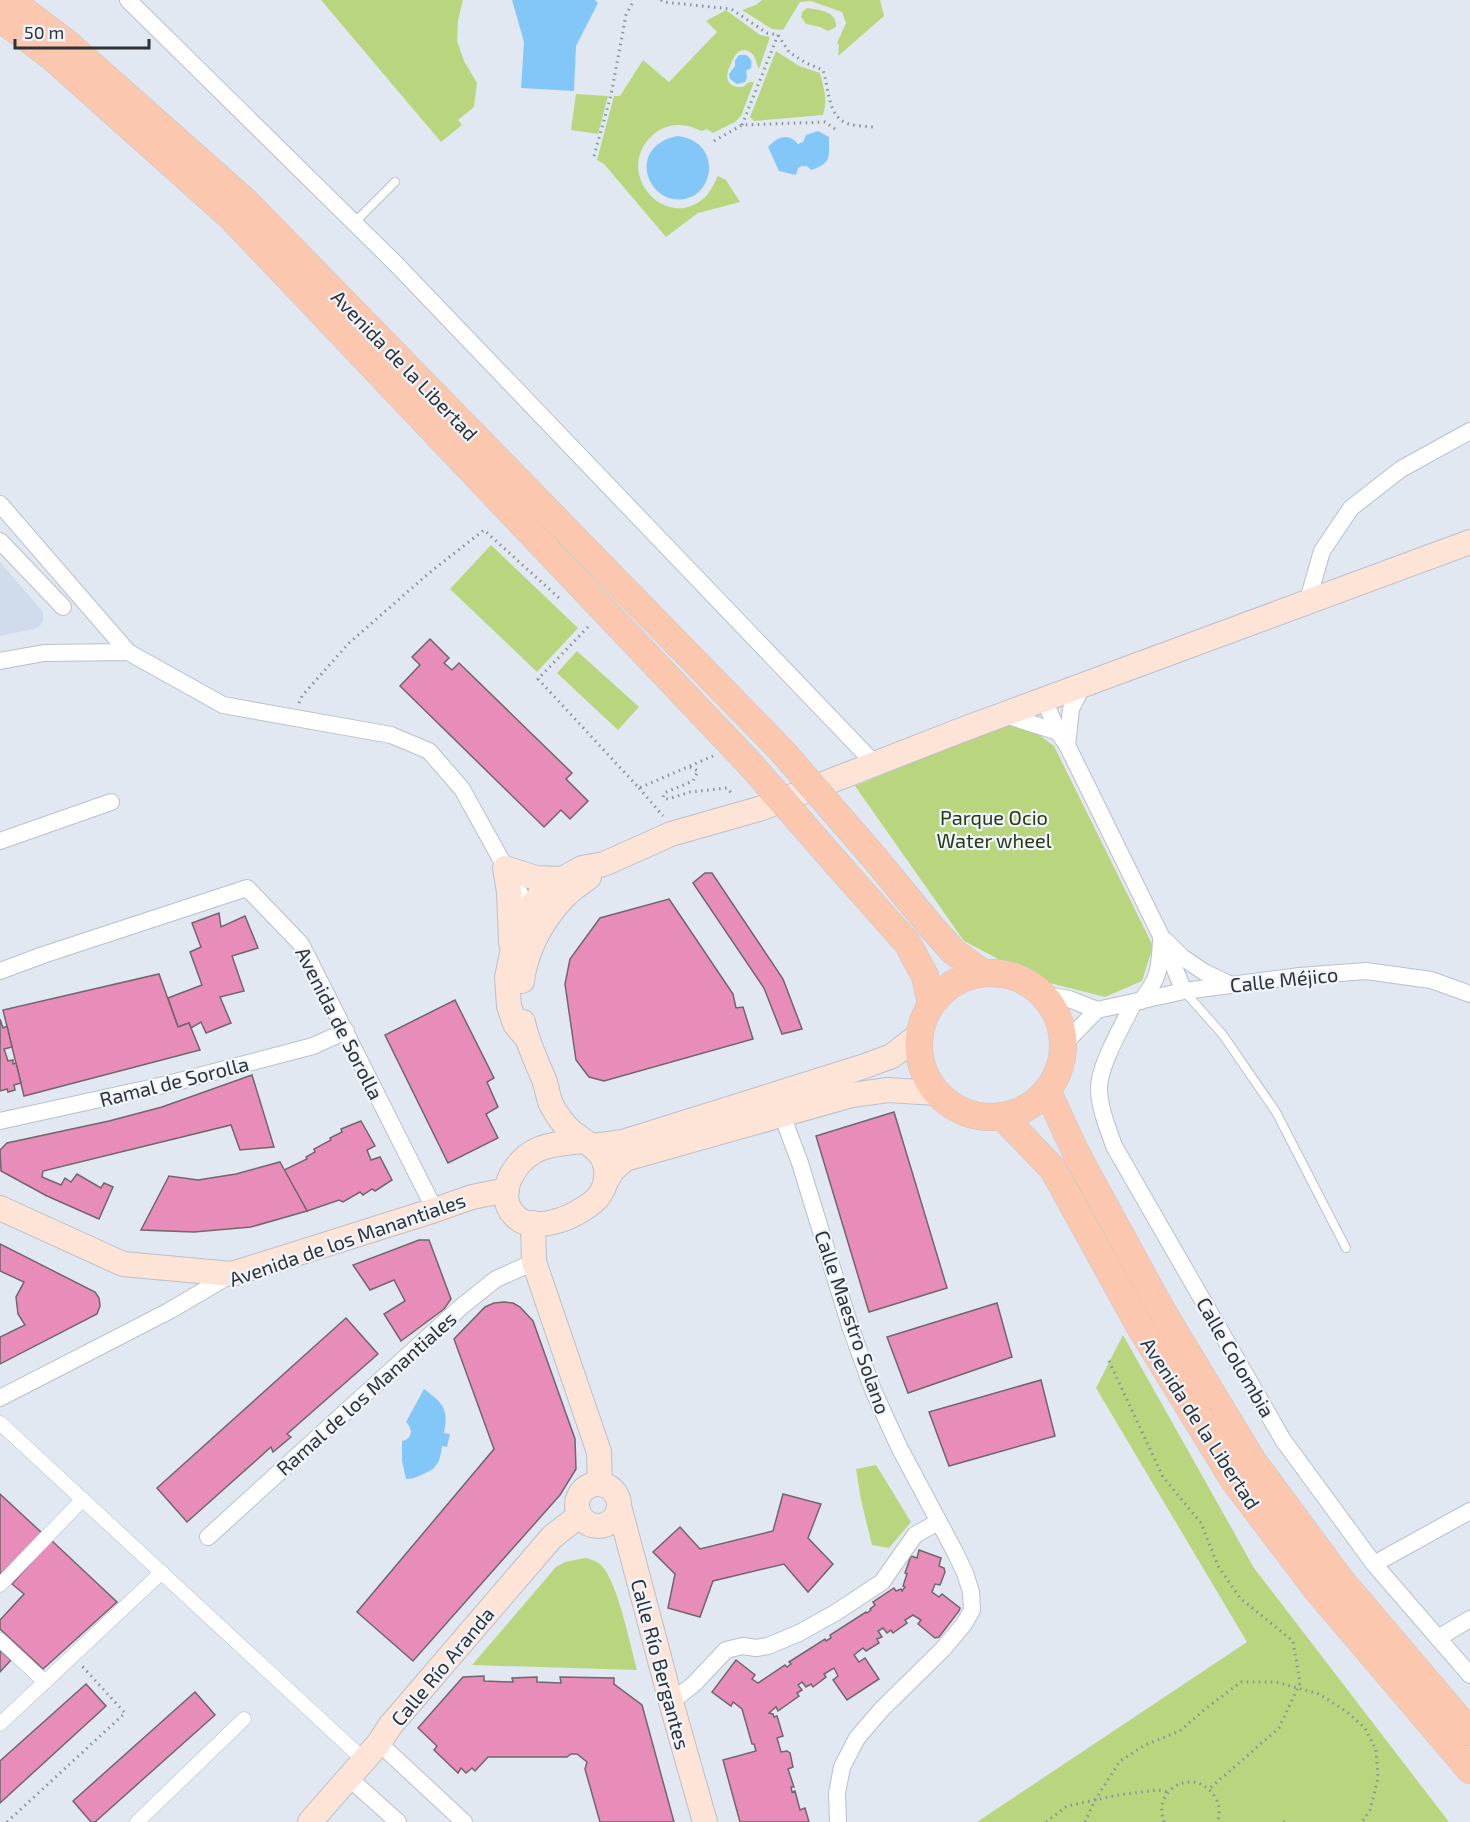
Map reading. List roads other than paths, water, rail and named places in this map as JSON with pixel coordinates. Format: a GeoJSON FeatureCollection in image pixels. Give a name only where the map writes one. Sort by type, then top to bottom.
{"type":"FeatureCollection","features":[{"type":"Feature","properties":{"kind":"main road","name":"Avenida de la Libertad"},"geometry":{"type":"LineString","coordinates":[[10,0],[68,44],[246,202],[782,751],[933,929],[954,952],[983,973]]}},
{"type":"Feature","properties":{"kind":"main road","name":"Avenida de la Libertad"},"geometry":{"type":"LineString","coordinates":[[0,18],[52,57],[231,217],[743,756],[908,944],[925,976],[931,1004]]}},
{"type":"Feature","properties":{"kind":"main road"},"geometry":{"type":"LineString","coordinates":[[606,1181],[606,1168],[602,1155],[568,1128],[551,1104],[546,1085],[526,1036],[521,1010],[522,979],[536,936],[564,896],[567,885],[582,868],[604,864],[677,832],[755,810],[1002,714],[1470,542]]}},
{"type":"Feature","properties":{"kind":"main road"},"geometry":{"type":"LineString","coordinates":[[512,955],[505,868],[567,885]]}},
{"type":"Feature","properties":{"kind":"main road"},"geometry":{"type":"LineString","coordinates":[[526,1036],[515,1024],[509,1006],[507,978],[515,940],[530,908],[546,888],[567,885]]}},
{"type":"Feature","properties":{"kind":"main road"},"geometry":{"type":"LineString","coordinates":[[522,994],[516,972],[521,954],[535,923],[535,915],[530,908]]}},
{"type":"Feature","properties":{"kind":"main road"},"geometry":{"type":"LineString","coordinates":[[983,973],[1007,974],[1029,983],[1041,994],[1047,999],[1059,1021],[1063,1045],[1059,1069],[1047,1090],[1034,1102],[1019,1111],[1002,1116],[978,1116],[956,1108],[937,1093],[926,1075],[920,1055],[920,1034],[931,1004],[945,989],[963,978],[983,973]]}},
{"type":"Feature","properties":{"kind":"main road"},"geometry":{"type":"LineString","coordinates":[[920,1034],[892,1056],[862,1067],[623,1142],[570,1142],[536,1150],[514,1169],[507,1185],[506,1196],[515,1216],[527,1223],[552,1222],[580,1212],[593,1204],[602,1194],[613,1170],[625,1159],[852,1095],[888,1090],[937,1093]]}},
{"type":"Feature","properties":{"kind":"main road","name":"Avenida de la Libertad"},"geometry":{"type":"LineString","coordinates":[[1047,1090],[1077,1155],[1161,1309],[1252,1460],[1340,1579],[1470,1732]]}},
{"type":"Feature","properties":{"kind":"main road"},"geometry":{"type":"LineString","coordinates":[[536,1150],[551,1104]]}},
{"type":"Feature","properties":{"kind":"main road","name":"Avenida de la Libertad"},"geometry":{"type":"LineString","coordinates":[[1002,1116],[1053,1169],[1140,1327],[1233,1479],[1317,1590],[1470,1770]]}},
{"type":"Feature","properties":{"kind":"main road","name":"Avenida de los Manantiales"},"geometry":{"type":"LineString","coordinates":[[232,1274],[472,1197],[507,1190]]}},
{"type":"Feature","properties":{"kind":"main road"},"geometry":{"type":"LineString","coordinates":[[0,1208],[123,1264],[232,1274]]}},
{"type":"Feature","properties":{"kind":"main road"},"geometry":{"type":"LineString","coordinates":[[532,1223],[534,1262],[599,1452],[600,1484]]}},
{"type":"Feature","properties":{"kind":"main road"},"geometry":{"type":"LineString","coordinates":[[600,1484],[613,1490],[619,1506],[616,1516],[606,1524],[596,1526],[588,1524],[580,1515],[577,1505],[581,1492],[587,1487],[600,1484]]}},
{"type":"Feature","properties":{"kind":"main road","name":"Calle Río Bergantes"},"geometry":{"type":"LineString","coordinates":[[619,1506],[705,1822]]}},
{"type":"Feature","properties":{"kind":"main road","name":"Calle Río Aranda"},"geometry":{"type":"LineString","coordinates":[[310,1822],[364,1760],[390,1725],[552,1537],[580,1515]]}},
{"type":"Feature","properties":{"kind":"street"},"geometry":{"type":"LineString","coordinates":[[128,0],[396,264],[874,763]]}},
{"type":"Feature","properties":{"kind":"street"},"geometry":{"type":"LineString","coordinates":[[1307,603],[1322,551],[1351,508],[1401,469],[1470,431]]}},
{"type":"Feature","properties":{"kind":"street"},"geometry":{"type":"LineString","coordinates":[[0,504],[128,652],[223,705],[391,735],[429,751],[462,789],[505,868],[530,908]]}},
{"type":"Feature","properties":{"kind":"street"},"geometry":{"type":"LineString","coordinates":[[0,541],[63,607]]}},
{"type":"Feature","properties":{"kind":"street"},"geometry":{"type":"LineString","coordinates":[[0,661],[44,653],[128,652]]}},
{"type":"Feature","properties":{"kind":"street"},"geometry":{"type":"LineString","coordinates":[[1062,739],[1071,708],[1083,684]]}},
{"type":"Feature","properties":{"kind":"street"},"geometry":{"type":"LineString","coordinates":[[1044,699],[1162,938],[1184,991]]}},
{"type":"Feature","properties":{"kind":"street"},"geometry":{"type":"LineString","coordinates":[[1002,714],[1062,739]]}},
{"type":"Feature","properties":{"kind":"street"},"geometry":{"type":"LineString","coordinates":[[0,841],[111,802]]}},
{"type":"Feature","properties":{"kind":"street","name":"Avenida de Sorolla"},"geometry":{"type":"LineString","coordinates":[[0,971],[247,888],[301,944],[435,1210]]}},
{"type":"Feature","properties":{"kind":"street"},"geometry":{"type":"LineString","coordinates":[[1162,938],[1182,957],[1204,972],[1232,985]]}},
{"type":"Feature","properties":{"kind":"street","name":"Calle Colombia"},"geometry":{"type":"LineString","coordinates":[[1162,938],[1159,970],[1154,983],[1137,1001],[1107,1056],[1099,1086],[1104,1116],[1114,1146],[1283,1440],[1374,1564],[1470,1675]]}},
{"type":"Feature","properties":{"kind":"street","name":"Calle Méjico"},"geometry":{"type":"LineString","coordinates":[[1097,1010],[1184,991],[1300,976],[1366,971],[1431,980],[1470,994]]}},
{"type":"Feature","properties":{"kind":"street"},"geometry":{"type":"LineString","coordinates":[[1041,994],[1069,999],[1097,1010],[1063,1045]]}},
{"type":"Feature","properties":{"kind":"street","name":"Ramal de Sorolla"},"geometry":{"type":"LineString","coordinates":[[0,1121],[179,1082],[313,1046],[346,1031]]}},
{"type":"Feature","properties":{"kind":"street","name":"Calle Maestro Solano"},"geometry":{"type":"LineString","coordinates":[[782,1115],[800,1163],[850,1326],[873,1390],[899,1447],[965,1573],[971,1592],[972,1610],[964,1624],[857,1738],[842,1767],[837,1793],[838,1822]]}},
{"type":"Feature","properties":{"kind":"street","name":"Ramal de los Manantiales"},"geometry":{"type":"LineString","coordinates":[[208,1537],[461,1307],[496,1279],[534,1262]]}},
{"type":"Feature","properties":{"kind":"street","name":"Avenida de los Manantiales"},"geometry":{"type":"LineString","coordinates":[[0,1398],[169,1311],[232,1274]]}},
{"type":"Feature","properties":{"kind":"street"},"geometry":{"type":"LineString","coordinates":[[0,1423],[364,1760],[464,1822]]}},
{"type":"Feature","properties":{"kind":"street"},"geometry":{"type":"LineString","coordinates":[[0,1585],[83,1499]]}},
{"type":"Feature","properties":{"kind":"street"},"geometry":{"type":"LineString","coordinates":[[1374,1564],[1470,1510]]}},
{"type":"Feature","properties":{"kind":"street"},"geometry":{"type":"LineString","coordinates":[[671,1702],[694,1684],[726,1650],[743,1646],[756,1648],[768,1646],[799,1633],[835,1613],[882,1582],[915,1535],[938,1522]]}},
{"type":"Feature","properties":{"kind":"street"},"geometry":{"type":"LineString","coordinates":[[0,1724],[162,1572]]}},
{"type":"Feature","properties":{"kind":"street"},"geometry":{"type":"LineString","coordinates":[[1438,1638],[1470,1619]]}},
{"type":"Feature","properties":{"kind":"street"},"geometry":{"type":"LineString","coordinates":[[0,1640],[45,1682]]}},
{"type":"Feature","properties":{"kind":"street"},"geometry":{"type":"LineString","coordinates":[[137,1822],[244,1719]]}},
{"type":"Feature","properties":{"kind":"street"},"geometry":{"type":"LineString","coordinates":[[364,1760],[398,1822]]}},
{"type":"Feature","properties":{"kind":"lane"},"geometry":{"type":"LineString","coordinates":[[354,223],[395,182]]}},
{"type":"Feature","properties":{"kind":"lane"},"geometry":{"type":"LineString","coordinates":[[1184,991],[1223,1035],[1276,1112],[1346,1248]]}},
{"type":"Feature","properties":{"kind":"water"},"geometry":{"type":"Polygon","coordinates":[[[512,0],[595,0],[598,3],[576,46],[574,91],[521,88],[524,42],[512,0]]]}},
{"type":"Feature","properties":{"kind":"water"},"geometry":{"type":"Polygon","coordinates":[[[739,55],[746,55],[750,59],[751,68],[746,71],[745,82],[737,84],[730,79],[729,74],[739,55]]]}},
{"type":"Feature","properties":{"kind":"water"},"geometry":{"type":"Polygon","coordinates":[[[818,131],[829,137],[829,154],[826,162],[811,170],[807,166],[802,166],[798,168],[796,175],[779,171],[768,147],[783,137],[790,138],[798,144],[803,142],[806,135],[818,131]]]}},
{"type":"Feature","properties":{"kind":"water"},"geometry":{"type":"Polygon","coordinates":[[[678,136],[694,141],[704,150],[708,162],[708,174],[704,186],[696,194],[684,199],[669,198],[660,193],[649,179],[647,171],[647,163],[652,150],[663,141],[678,136]]]}},
{"type":"Feature","properties":{"kind":"water"},"geometry":{"type":"Polygon","coordinates":[[[424,1389],[443,1407],[446,1418],[444,1433],[450,1434],[447,1447],[442,1446],[440,1457],[434,1468],[412,1479],[406,1479],[402,1461],[402,1441],[410,1436],[411,1431],[406,1422],[424,1389]]]}},
{"type":"Feature","properties":{"kind":"park label","name":"Parque Ocio Water wheel"},"geometry":{"type":"Point","coordinates":[994,828]}}]}
